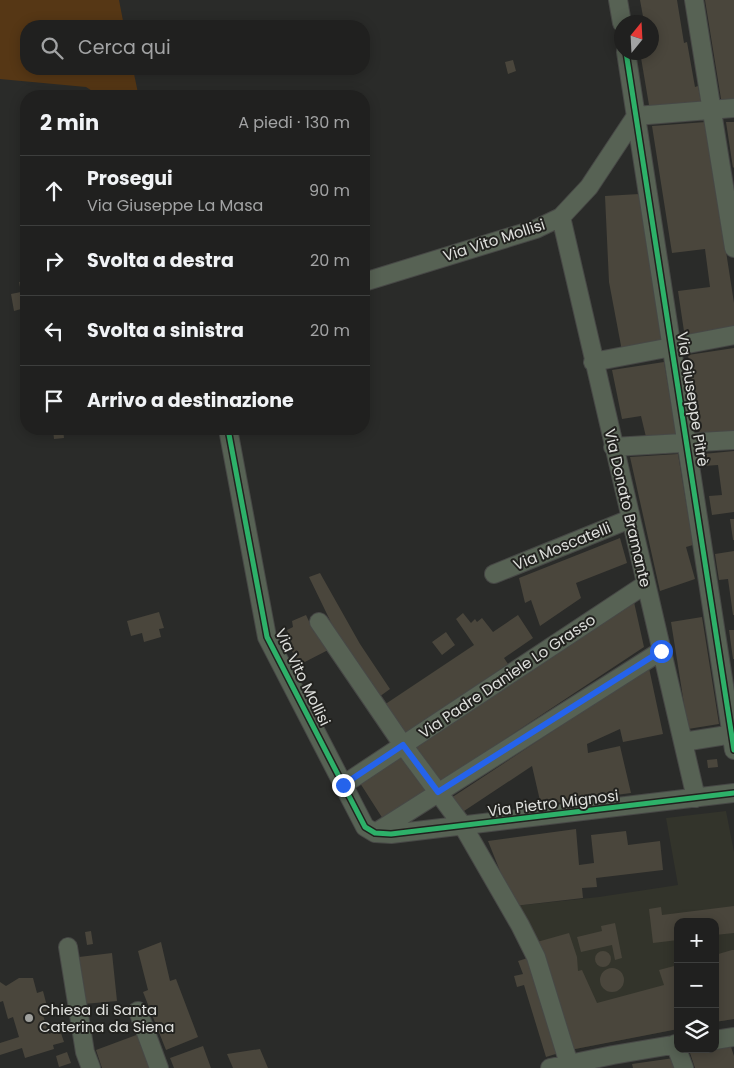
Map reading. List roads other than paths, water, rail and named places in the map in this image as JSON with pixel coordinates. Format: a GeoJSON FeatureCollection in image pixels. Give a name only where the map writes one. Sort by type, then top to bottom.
{"type":"FeatureCollection","features":[{"type":"Feature","properties":{"kind":"street"},"geometry":{"type":"LineString","coordinates":[[618,0],[621,15]]}},
{"type":"Feature","properties":{"kind":"street"},"geometry":{"type":"LineString","coordinates":[[694,0],[734,248]]}},
{"type":"Feature","properties":{"kind":"street","name":"Via Giuseppe Pitrè"},"geometry":{"type":"LineString","coordinates":[[627,60],[733,739]]}},
{"type":"Feature","properties":{"kind":"street"},"geometry":{"type":"LineString","coordinates":[[636,116],[734,108]]}},
{"type":"Feature","properties":{"kind":"street","name":"Via Vito Mollisi"},"geometry":{"type":"LineString","coordinates":[[370,280],[536,229],[561,217],[589,187],[636,116]]}},
{"type":"Feature","properties":{"kind":"street","name":"Via Donato Bramante"},"geometry":{"type":"LineString","coordinates":[[561,217],[696,798]]}},
{"type":"Feature","properties":{"kind":"street"},"geometry":{"type":"LineString","coordinates":[[594,362],[734,335]]}},
{"type":"Feature","properties":{"kind":"street","name":"Via Vito Mollisi"},"geometry":{"type":"LineString","coordinates":[[229,435],[266,637],[365,827],[375,833]]}},
{"type":"Feature","properties":{"kind":"street"},"geometry":{"type":"LineString","coordinates":[[613,447],[734,440]]}},
{"type":"Feature","properties":{"kind":"street","name":"Via Moscatelli"},"geometry":{"type":"LineString","coordinates":[[494,574],[630,519]]}},
{"type":"Feature","properties":{"kind":"street","name":"Via Padre Daniele Lo Grasso"},"geometry":{"type":"LineString","coordinates":[[343,785],[646,584]]}},
{"type":"Feature","properties":{"kind":"street"},"geometry":{"type":"LineString","coordinates":[[319,622],[403,745],[463,826],[520,924],[536,957],[569,1064]]}},
{"type":"Feature","properties":{"kind":"street"},"geometry":{"type":"LineString","coordinates":[[375,833],[661,651]]}},
{"type":"Feature","properties":{"kind":"street"},"geometry":{"type":"LineString","coordinates":[[682,742],[733,739]]}},
{"type":"Feature","properties":{"kind":"street","name":"Via Pietro Mignosi"},"geometry":{"type":"LineString","coordinates":[[375,833],[391,834],[463,826],[734,793]]}},
{"type":"Feature","properties":{"kind":"street"},"geometry":{"type":"LineString","coordinates":[[68,947],[84,1052],[91,1068]]}},
{"type":"Feature","properties":{"kind":"street"},"geometry":{"type":"LineString","coordinates":[[138,1011],[159,1068]]}},
{"type":"Feature","properties":{"kind":"street"},"geometry":{"type":"LineString","coordinates":[[550,1068],[569,1064],[616,1061],[674,1045]]}},
{"type":"Feature","properties":{"kind":"street"},"geometry":{"type":"LineString","coordinates":[[679,1053],[684,1068]]}},
{"type":"Feature","properties":{"kind":"place","name":"Chiesa di Santa Caterina da Siena"},"geometry":{"type":"Point","coordinates":[29,1018]}}]}
